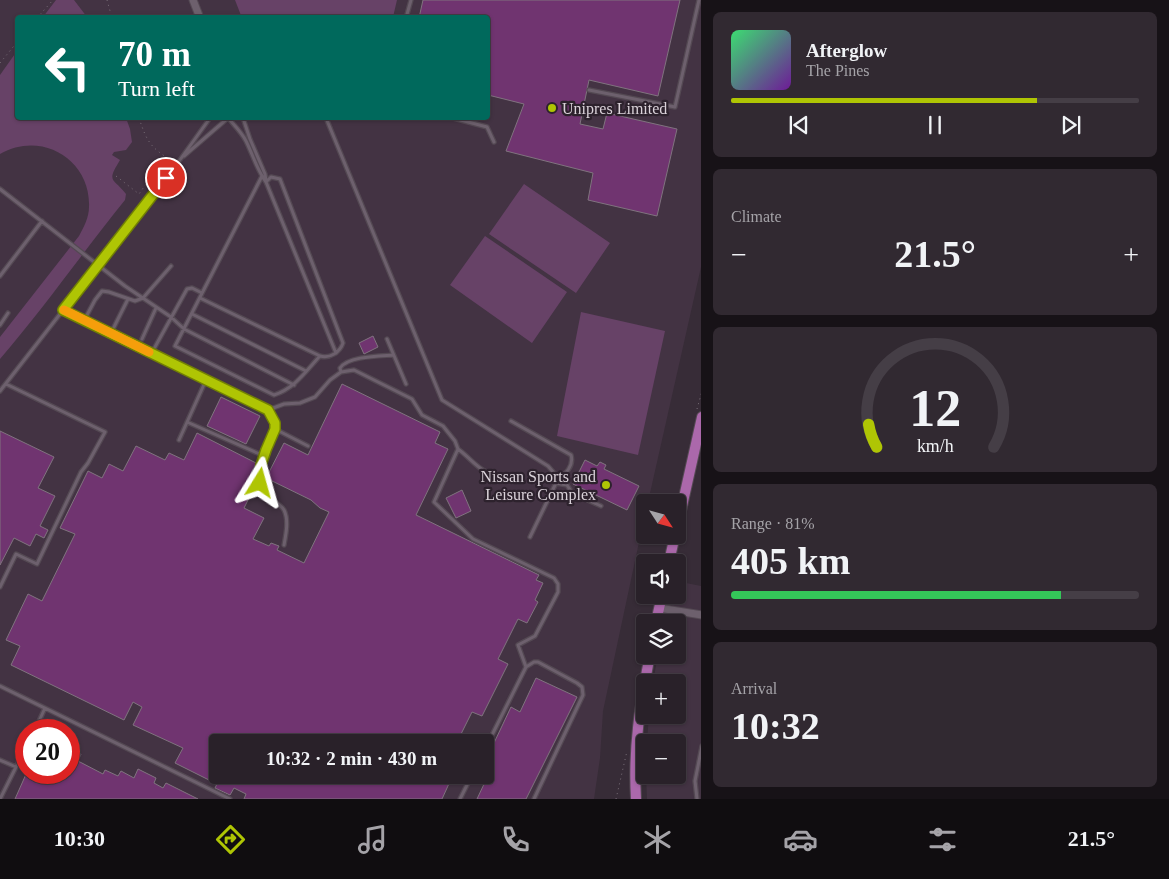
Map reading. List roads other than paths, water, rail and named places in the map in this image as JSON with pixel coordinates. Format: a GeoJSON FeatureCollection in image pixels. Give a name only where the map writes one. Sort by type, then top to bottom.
{"type":"FeatureCollection","features":[{"type":"Feature","properties":{"kind":"main road"},"geometry":{"type":"LineString","coordinates":[[685,494],[701,421]]}},
{"type":"Feature","properties":{"kind":"main road"},"geometry":{"type":"LineString","coordinates":[[658,614],[660,604]]}},
{"type":"Feature","properties":{"kind":"main road"},"geometry":{"type":"LineString","coordinates":[[636,799],[634,773],[636,737],[648,664]]}},
{"type":"Feature","properties":{"kind":"street"},"geometry":{"type":"LineString","coordinates":[[193,0],[199,15]]}},
{"type":"Feature","properties":{"kind":"street"},"geometry":{"type":"LineString","coordinates":[[659,608],[701,616]]}},
{"type":"Feature","properties":{"kind":"lane"},"geometry":{"type":"LineString","coordinates":[[407,15],[410,0]]}},
{"type":"Feature","properties":{"kind":"lane"},"geometry":{"type":"LineString","coordinates":[[589,90],[674,107],[699,0]]}},
{"type":"Feature","properties":{"kind":"lane"},"geometry":{"type":"LineString","coordinates":[[182,158],[191,142],[208,120]]}},
{"type":"Feature","properties":{"kind":"lane"},"geometry":{"type":"LineString","coordinates":[[0,391],[176,164],[226,120]]}},
{"type":"Feature","properties":{"kind":"lane"},"geometry":{"type":"LineString","coordinates":[[230,120],[240,130],[266,182],[336,353]]}},
{"type":"Feature","properties":{"kind":"lane"},"geometry":{"type":"LineString","coordinates":[[244,120],[265,174],[266,182]]}},
{"type":"Feature","properties":{"kind":"lane"},"geometry":{"type":"LineString","coordinates":[[327,120],[442,400],[548,466],[555,474],[556,480],[546,505],[530,536]]}},
{"type":"Feature","properties":{"kind":"lane"},"geometry":{"type":"LineString","coordinates":[[462,120],[487,126],[494,142]]}},
{"type":"Feature","properties":{"kind":"lane"},"geometry":{"type":"LineString","coordinates":[[262,176],[175,346],[274,395],[294,385],[320,356]]}},
{"type":"Feature","properties":{"kind":"lane"},"geometry":{"type":"LineString","coordinates":[[200,298],[320,356],[328,357],[342,348],[343,343],[280,179],[272,178],[266,182]]}},
{"type":"Feature","properties":{"kind":"lane"},"geometry":{"type":"LineString","coordinates":[[0,189],[98,265],[171,317],[184,329],[294,385]]}},
{"type":"Feature","properties":{"kind":"lane"},"geometry":{"type":"LineString","coordinates":[[0,276],[42,221]]}},
{"type":"Feature","properties":{"kind":"lane"},"geometry":{"type":"LineString","coordinates":[[87,315],[102,292],[109,292],[135,301],[144,298],[171,266]]}},
{"type":"Feature","properties":{"kind":"lane"},"geometry":{"type":"LineString","coordinates":[[155,347],[187,288],[192,288],[202,293]]}},
{"type":"Feature","properties":{"kind":"lane"},"geometry":{"type":"LineString","coordinates":[[114,327],[128,300]]}},
{"type":"Feature","properties":{"kind":"lane"},"geometry":{"type":"LineString","coordinates":[[142,339],[156,308]]}},
{"type":"Feature","properties":{"kind":"lane"},"geometry":{"type":"LineString","coordinates":[[63,310],[268,410],[275,423],[275,429],[261,465],[261,488],[266,497],[284,511],[287,524],[284,544]]}},
{"type":"Feature","properties":{"kind":"lane"},"geometry":{"type":"LineString","coordinates":[[0,325],[8,313]]}},
{"type":"Feature","properties":{"kind":"lane"},"geometry":{"type":"LineString","coordinates":[[192,314],[306,371]]}},
{"type":"Feature","properties":{"kind":"lane"},"geometry":{"type":"LineString","coordinates":[[387,339],[406,384]]}},
{"type":"Feature","properties":{"kind":"lane"},"geometry":{"type":"LineString","coordinates":[[341,372],[340,368],[343,364],[350,360],[394,354]]}},
{"type":"Feature","properties":{"kind":"lane"},"geometry":{"type":"LineString","coordinates":[[268,410],[284,404],[300,403],[315,397],[330,380],[341,372],[354,370],[412,399],[422,415],[443,426],[455,441],[458,449],[475,465],[486,472]]}},
{"type":"Feature","properties":{"kind":"lane"},"geometry":{"type":"LineString","coordinates":[[179,440],[206,380]]}},
{"type":"Feature","properties":{"kind":"lane"},"geometry":{"type":"LineString","coordinates":[[0,587],[16,554],[37,564],[81,472],[105,432],[6,384]]}},
{"type":"Feature","properties":{"kind":"lane"},"geometry":{"type":"LineString","coordinates":[[510,421],[571,455],[572,460],[569,468],[564,475],[556,480]]}},
{"type":"Feature","properties":{"kind":"lane"},"geometry":{"type":"LineString","coordinates":[[187,422],[264,456]]}},
{"type":"Feature","properties":{"kind":"lane"},"geometry":{"type":"LineString","coordinates":[[275,429],[308,446]]}},
{"type":"Feature","properties":{"kind":"lane"},"geometry":{"type":"LineString","coordinates":[[458,449],[434,502],[472,539],[554,578],[558,584],[558,592],[535,636],[518,645],[526,667]]}},
{"type":"Feature","properties":{"kind":"lane"},"geometry":{"type":"LineString","coordinates":[[556,480],[567,485],[572,493],[601,506]]}},
{"type":"Feature","properties":{"kind":"lane"},"geometry":{"type":"LineString","coordinates":[[492,734],[526,667],[534,662],[538,662],[582,687],[583,695],[534,799]]}},
{"type":"Feature","properties":{"kind":"lane"},"geometry":{"type":"LineString","coordinates":[[0,686],[230,799]]}},
{"type":"Feature","properties":{"kind":"lane"},"geometry":{"type":"LineString","coordinates":[[40,719],[45,708]]}},
{"type":"Feature","properties":{"kind":"lane"},"geometry":{"type":"LineString","coordinates":[[697,799],[695,781],[701,751]]}},
{"type":"Feature","properties":{"kind":"lane"},"geometry":{"type":"LineString","coordinates":[[0,760],[15,767]]}},
{"type":"Feature","properties":{"kind":"lane"},"geometry":{"type":"LineString","coordinates":[[0,799],[15,769]]}},
{"type":"Feature","properties":{"kind":"lane"},"geometry":{"type":"LineString","coordinates":[[460,799],[468,784]]}},
{"type":"Feature","properties":{"kind":"place","name":"Unipres Limited"},"geometry":{"type":"Point","coordinates":[552,108]}},
{"type":"Feature","properties":{"kind":"place","name":"Nissan Sports and Leisure Complex"},"geometry":{"type":"Point","coordinates":[606,485]}}]}
